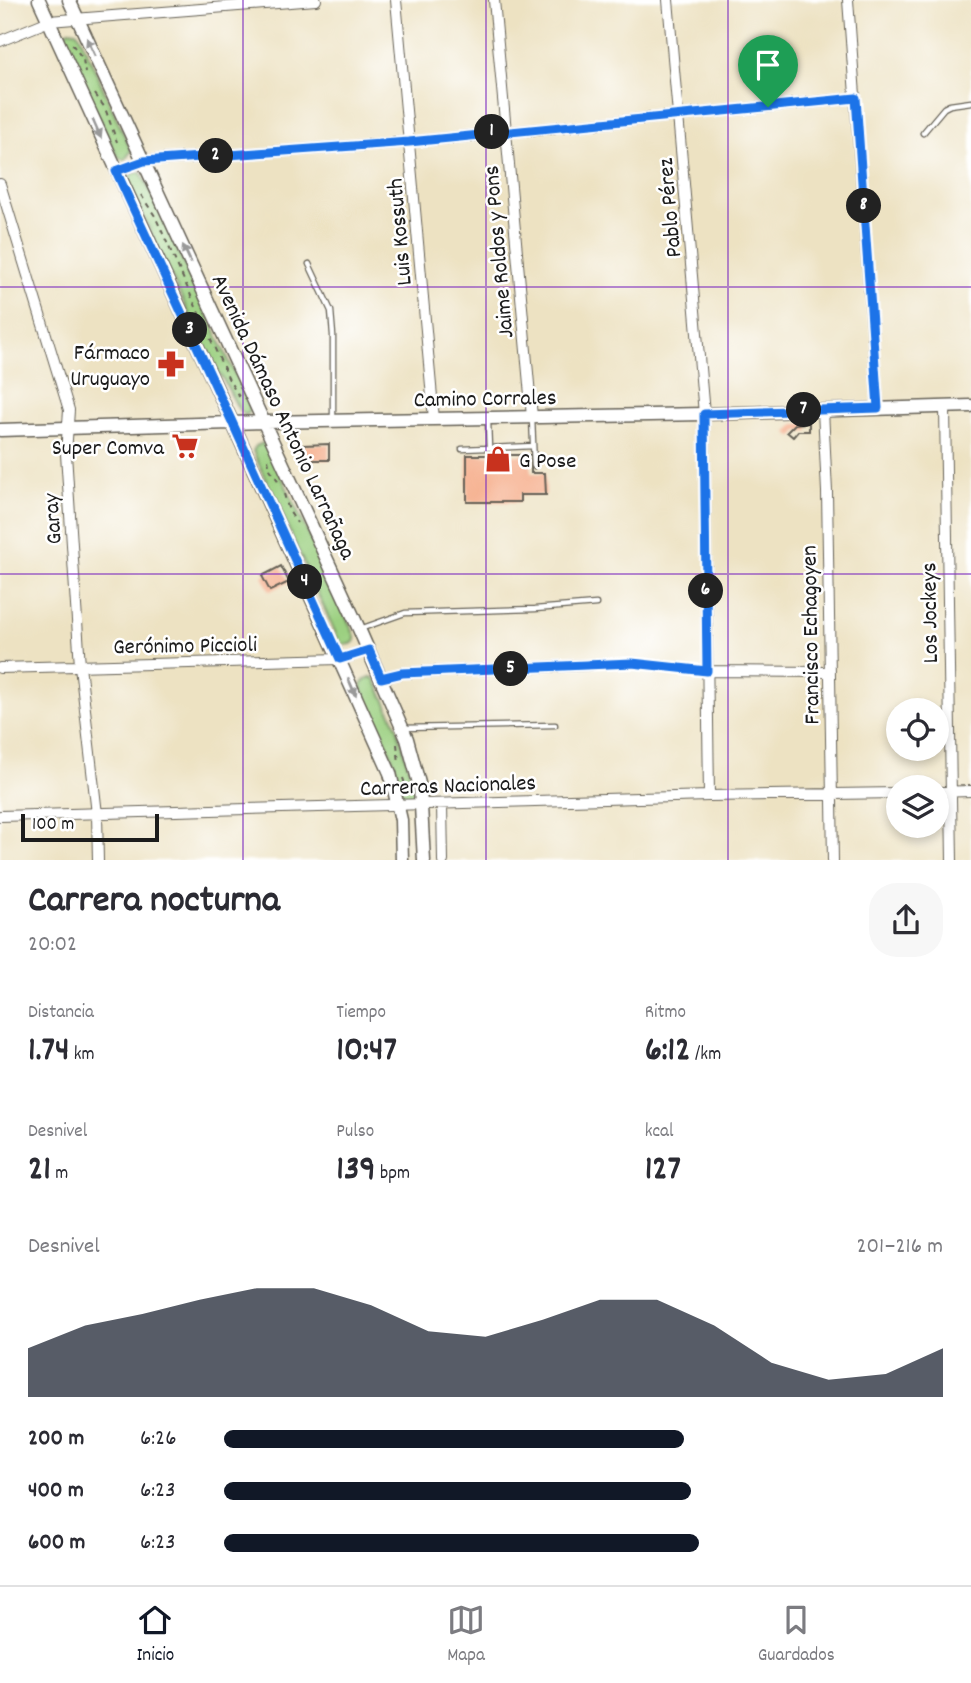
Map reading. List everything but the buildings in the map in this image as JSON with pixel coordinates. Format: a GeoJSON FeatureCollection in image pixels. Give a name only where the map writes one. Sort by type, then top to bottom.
{"type":"FeatureCollection","features":[{"type":"Feature","properties":{"kind":"street"},"geometry":{"type":"LineString","coordinates":[[39,0],[404,801],[401,820],[402,860]]}},
{"type":"Feature","properties":{"kind":"street","name":"Avenida Dámaso Antonio Larrañaga"},"geometry":{"type":"LineString","coordinates":[[69,0],[265,422],[402,728],[413,757],[422,804],[424,860]]}},
{"type":"Feature","properties":{"kind":"street"},"geometry":{"type":"LineString","coordinates":[[0,41],[49,21],[316,0]]}},
{"type":"Feature","properties":{"kind":"street","name":"Luis Kossuth"},"geometry":{"type":"LineString","coordinates":[[396,0],[435,419]]}},
{"type":"Feature","properties":{"kind":"street","name":"Jaime Roldos y Pons"},"geometry":{"type":"LineString","coordinates":[[494,0],[531,417]]}},
{"type":"Feature","properties":{"kind":"street","name":"Pablo Pérez"},"geometry":{"type":"LineString","coordinates":[[668,0],[704,414],[709,796]]}},
{"type":"Feature","properties":{"kind":"street"},"geometry":{"type":"LineString","coordinates":[[848,0],[878,408]]}},
{"type":"Feature","properties":{"kind":"street"},"geometry":{"type":"LineString","coordinates":[[116,171],[144,161],[409,142],[856,98]]}},
{"type":"Feature","properties":{"kind":"street","name":"Garay"},"geometry":{"type":"LineString","coordinates":[[0,184],[69,410],[66,454],[80,666],[97,814],[98,860]]}},
{"type":"Feature","properties":{"kind":"street","name":"Camino Corrales"},"geometry":{"type":"LineString","coordinates":[[0,430],[971,406]]}},
{"type":"Feature","properties":{"kind":"street","name":"Los Jockeys"},"geometry":{"type":"LineString","coordinates":[[944,408],[953,860]]}},
{"type":"Feature","properties":{"kind":"street","name":"Francisco Echagoyen"},"geometry":{"type":"LineString","coordinates":[[823,410],[827,492],[832,860]]}},
{"type":"Feature","properties":{"kind":"street","name":"Gerónimo Piccioli"},"geometry":{"type":"LineString","coordinates":[[0,668],[340,659],[369,650]]}},
{"type":"Feature","properties":{"kind":"street"},"geometry":{"type":"LineString","coordinates":[[381,678],[402,673],[590,665]]}},
{"type":"Feature","properties":{"kind":"street"},"geometry":{"type":"LineString","coordinates":[[707,671],[828,672]]}},
{"type":"Feature","properties":{"kind":"street"},"geometry":{"type":"LineString","coordinates":[[950,792],[971,792]]}},
{"type":"Feature","properties":{"kind":"street","name":"Carreras Nacionales"},"geometry":{"type":"LineString","coordinates":[[0,816],[404,801],[442,804],[886,793]]}},
{"type":"Feature","properties":{"kind":"street"},"geometry":{"type":"LineString","coordinates":[[442,804],[443,860]]}},
{"type":"Feature","properties":{"kind":"lane"},"geometry":{"type":"LineString","coordinates":[[923,133],[944,108],[971,102]]}},
{"type":"Feature","properties":{"kind":"lane"},"geometry":{"type":"LineString","coordinates":[[309,264],[331,311],[333,421]]}},
{"type":"Feature","properties":{"kind":"lane"},"geometry":{"type":"LineString","coordinates":[[531,417],[534,466]]}},
{"type":"Feature","properties":{"kind":"lane"},"geometry":{"type":"LineString","coordinates":[[488,418],[489,448]]}},
{"type":"Feature","properties":{"kind":"lane"},"geometry":{"type":"LineString","coordinates":[[462,449],[533,446]]}},
{"type":"Feature","properties":{"kind":"lane"},"geometry":{"type":"LineString","coordinates":[[359,629],[405,613],[535,609],[596,604]]}},
{"type":"Feature","properties":{"kind":"lane"},"geometry":{"type":"LineString","coordinates":[[402,728],[555,725]]}},
{"type":"Feature","properties":{"kind":"path"},"geometry":{"type":"LineString","coordinates":[[72,43],[83,58],[86,77]]}},
{"type":"Feature","properties":{"kind":"path"},"geometry":{"type":"LineString","coordinates":[[94,93],[104,108],[119,147]]}},
{"type":"Feature","properties":{"kind":"path"},"geometry":{"type":"LineString","coordinates":[[138,191],[156,216],[229,380],[242,401]]}},
{"type":"Feature","properties":{"kind":"path"},"geometry":{"type":"LineString","coordinates":[[268,459],[270,470],[282,488],[289,511],[301,528]]}},
{"type":"Feature","properties":{"kind":"path"},"geometry":{"type":"LineString","coordinates":[[590,665],[632,663],[707,671]]}},
{"type":"Feature","properties":{"kind":"path"},"geometry":{"type":"LineString","coordinates":[[397,744],[399,765]]}},
{"type":"Feature","properties":{"kind":"path"},"geometry":{"type":"LineString","coordinates":[[402,776],[404,801]]}},
{"type":"Feature","properties":{"kind":"green space"},"geometry":{"type":"Polygon","coordinates":[[[69,30],[79,34],[129,146],[131,151],[125,160],[119,158],[115,152],[66,46],[64,35],[69,30]]]}},
{"type":"Feature","properties":{"kind":"green space"},"geometry":{"type":"Polygon","coordinates":[[[140,172],[250,406],[248,414],[245,415],[239,410],[215,369],[131,190],[129,177],[140,172]]]}},
{"type":"Feature","properties":{"kind":"green space"},"geometry":{"type":"Polygon","coordinates":[[[263,443],[269,449],[355,636],[355,641],[351,644],[343,645],[339,641],[253,451],[263,443]]]}},
{"type":"Feature","properties":{"kind":"green space"},"geometry":{"type":"Polygon","coordinates":[[[372,677],[397,727],[415,792],[410,800],[406,800],[404,796],[394,762],[362,689],[364,681],[372,677]]]}},
{"type":"Feature","properties":{"kind":"place","name":"Fármaco Uruguayo"},"geometry":{"type":"Point","coordinates":[171,364]}},
{"type":"Feature","properties":{"kind":"place","name":"Super Comva"},"geometry":{"type":"Point","coordinates":[185,446]}},
{"type":"Feature","properties":{"kind":"place","name":"G Pose"},"geometry":{"type":"Point","coordinates":[498,459]}},
{"type":"Feature","properties":{"kind":"route"},"geometry":{"type":"LineString","coordinates":[[856,98],[878,408],[704,414],[707,671],[632,663],[402,673],[381,678],[369,650],[340,659],[116,171],[144,161],[409,142],[768,107],[856,98]]}}]}
